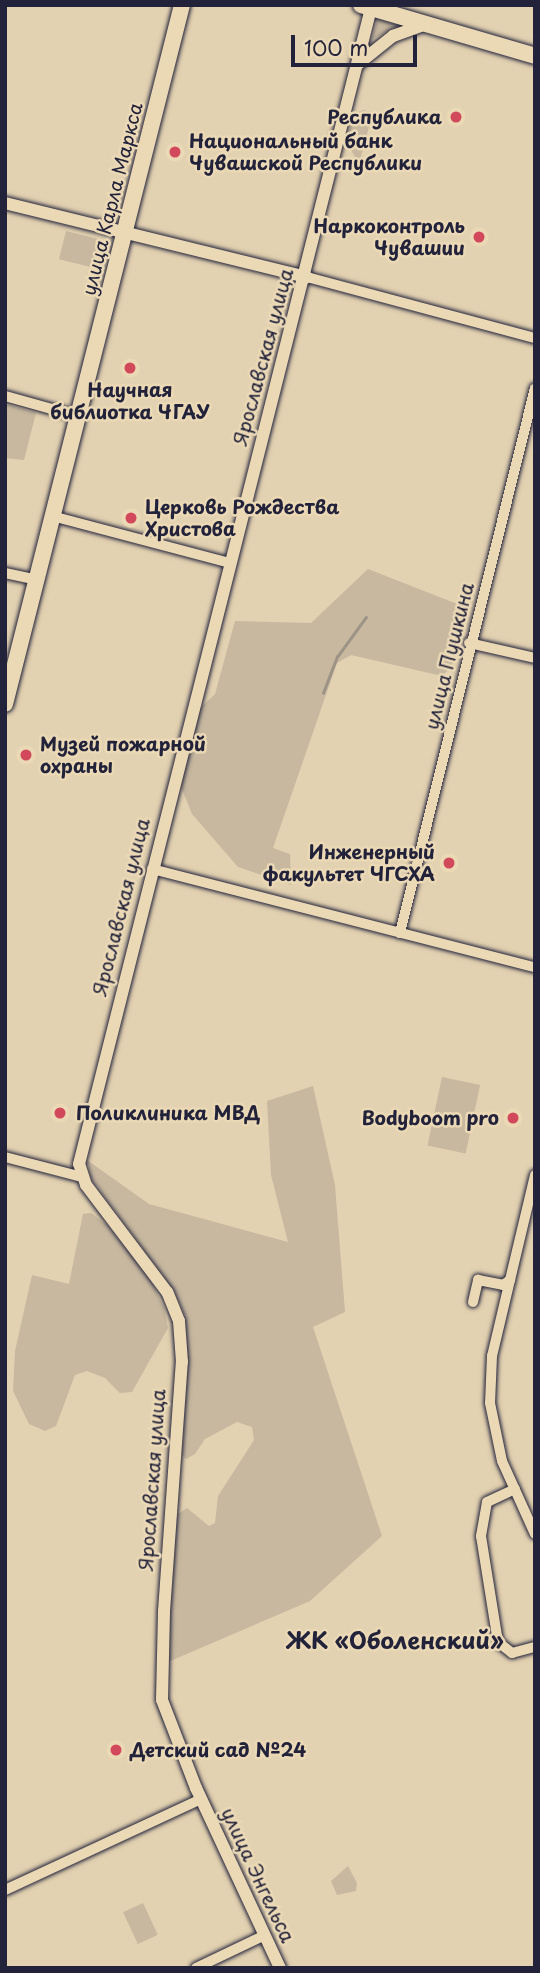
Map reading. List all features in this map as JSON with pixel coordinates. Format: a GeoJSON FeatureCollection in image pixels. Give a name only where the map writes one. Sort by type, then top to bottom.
{"type":"FeatureCollection","features":[{"type":"Feature","properties":{"kind":"main road","name":"улица Карла Маркса"},"geometry":{"type":"LineString","coordinates":[[5,704],[182,5]]}},
{"type":"Feature","properties":{"kind":"main road"},"geometry":{"type":"LineString","coordinates":[[395,5],[535,56]]}},
{"type":"Feature","properties":{"kind":"main road"},"geometry":{"type":"LineString","coordinates":[[368,6],[429,24],[535,49]]}},
{"type":"Feature","properties":{"kind":"main road","name":"улица Карла Маркса"},"geometry":{"type":"LineString","coordinates":[[5,668],[28,578],[77,412]]}},
{"type":"Feature","properties":{"kind":"street","name":"Ярославская улица"},"geometry":{"type":"LineString","coordinates":[[201,1799],[166,1716],[160,1680],[182,1362],[179,1321],[167,1292],[82,1177],[81,1154],[230,563],[307,277],[358,64],[368,6]]}},
{"type":"Feature","properties":{"kind":"street"},"geometry":{"type":"LineString","coordinates":[[358,64],[393,36],[429,24]]}},
{"type":"Feature","properties":{"kind":"street"},"geometry":{"type":"LineString","coordinates":[[5,203],[307,277],[535,338]]}},
{"type":"Feature","properties":{"kind":"street","name":"улица Пушкина"},"geometry":{"type":"LineString","coordinates":[[400,933],[469,643],[535,388]]}},
{"type":"Feature","properties":{"kind":"street"},"geometry":{"type":"LineString","coordinates":[[5,396],[77,412]]}},
{"type":"Feature","properties":{"kind":"street"},"geometry":{"type":"LineString","coordinates":[[52,516],[230,563]]}},
{"type":"Feature","properties":{"kind":"street"},"geometry":{"type":"LineString","coordinates":[[5,573],[28,578]]}},
{"type":"Feature","properties":{"kind":"street"},"geometry":{"type":"LineString","coordinates":[[469,643],[535,658]]}},
{"type":"Feature","properties":{"kind":"street"},"geometry":{"type":"LineString","coordinates":[[152,869],[535,967]]}},
{"type":"Feature","properties":{"kind":"street"},"geometry":{"type":"LineString","coordinates":[[5,1157],[82,1177]]}},
{"type":"Feature","properties":{"kind":"street"},"geometry":{"type":"LineString","coordinates":[[535,1175],[492,1356],[489,1388],[494,1436],[535,1534]]}},
{"type":"Feature","properties":{"kind":"street"},"geometry":{"type":"LineString","coordinates":[[473,1302],[478,1280],[503,1285],[510,1280]]}},
{"type":"Feature","properties":{"kind":"street"},"geometry":{"type":"LineString","coordinates":[[514,1489],[487,1502],[481,1536],[498,1642],[512,1653],[535,1647]]}},
{"type":"Feature","properties":{"kind":"street"},"geometry":{"type":"LineString","coordinates":[[5,1889],[201,1799]]}},
{"type":"Feature","properties":{"kind":"street","name":"улица Энгельса"},"geometry":{"type":"LineString","coordinates":[[201,1799],[280,1968]]}},
{"type":"Feature","properties":{"kind":"street"},"geometry":{"type":"LineString","coordinates":[[196,1968],[265,1936]]}},
{"type":"Feature","properties":{"kind":"shaded area"},"geometry":{"type":"Polygon","coordinates":[[[378,17],[400,24],[400,25],[372,39],[378,17]]]}},
{"type":"Feature","properties":{"kind":"shaded area"},"geometry":{"type":"Polygon","coordinates":[[[363,110],[373,112],[359,164],[345,139],[356,114],[363,110]]]}},
{"type":"Feature","properties":{"kind":"shaded area"},"geometry":{"type":"Polygon","coordinates":[[[66,231],[106,241],[99,269],[59,259],[66,231]]]}},
{"type":"Feature","properties":{"kind":"shaded area"},"geometry":{"type":"Polygon","coordinates":[[[5,404],[36,413],[24,460],[5,458],[5,404]]]}},
{"type":"Feature","properties":{"kind":"shaded area"},"geometry":{"type":"Polygon","coordinates":[[[368,569],[470,609],[451,667],[442,676],[351,655],[337,663],[273,848],[290,854],[291,885],[238,867],[192,814],[179,782],[197,711],[215,694],[235,621],[311,623],[368,569]]]}},
{"type":"Feature","properties":{"kind":"shaded area"},"geometry":{"type":"Polygon","coordinates":[[[442,1077],[480,1085],[466,1154],[427,1145],[442,1077]]]}},
{"type":"Feature","properties":{"kind":"shaded area"},"geometry":{"type":"Polygon","coordinates":[[[313,1086],[335,1185],[345,1312],[313,1327],[382,1536],[310,1601],[168,1662],[175,1516],[187,1508],[209,1526],[215,1523],[218,1496],[254,1440],[252,1427],[237,1422],[205,1439],[195,1454],[186,1459],[180,1453],[185,1315],[175,1292],[91,1178],[87,1160],[149,1204],[288,1242],[271,1175],[267,1101],[313,1086]]]}},
{"type":"Feature","properties":{"kind":"shaded area"},"geometry":{"type":"Polygon","coordinates":[[[91,1213],[107,1225],[148,1274],[164,1308],[168,1328],[132,1392],[120,1393],[105,1378],[87,1371],[75,1375],[56,1426],[45,1431],[29,1424],[13,1391],[15,1351],[32,1275],[69,1284],[83,1214],[91,1213]]]}},
{"type":"Feature","properties":{"kind":"shaded area"},"geometry":{"type":"Polygon","coordinates":[[[348,1866],[357,1883],[356,1891],[337,1895],[331,1881],[348,1866]]]}},
{"type":"Feature","properties":{"kind":"shaded area"},"geometry":{"type":"Polygon","coordinates":[[[143,1903],[158,1935],[138,1944],[123,1912],[143,1903]]]}},
{"type":"Feature","properties":{"kind":"waterway"},"geometry":{"type":"LineString","coordinates":[[323,693],[337,657],[366,617]]}},
{"type":"Feature","properties":{"kind":"place","name":"Республика"},"geometry":{"type":"Point","coordinates":[456,117]}},
{"type":"Feature","properties":{"kind":"place","name":"Национальный банк Чувашской Республики"},"geometry":{"type":"Point","coordinates":[175,152]}},
{"type":"Feature","properties":{"kind":"place","name":"Наркоконтроль Чувашии"},"geometry":{"type":"Point","coordinates":[479,237]}},
{"type":"Feature","properties":{"kind":"place","name":"Научная библиотка ЧГАУ"},"geometry":{"type":"Point","coordinates":[130,368]}},
{"type":"Feature","properties":{"kind":"place","name":"Церковь Рождества Христова"},"geometry":{"type":"Point","coordinates":[131,518]}},
{"type":"Feature","properties":{"kind":"place","name":"Музей пожарной охраны"},"geometry":{"type":"Point","coordinates":[26,755]}},
{"type":"Feature","properties":{"kind":"place","name":"Инженерный факультет ЧГСХА"},"geometry":{"type":"Point","coordinates":[449,863]}},
{"type":"Feature","properties":{"kind":"place","name":"Поликлиника МВД"},"geometry":{"type":"Point","coordinates":[60,1113]}},
{"type":"Feature","properties":{"kind":"place","name":"Bodyboom pro"},"geometry":{"type":"Point","coordinates":[513,1118]}},
{"type":"Feature","properties":{"kind":"place","name":"Детский сад №24"},"geometry":{"type":"Point","coordinates":[116,1750]}},
{"type":"Feature","properties":{"kind":"district","name":"ЖК «Оболенский»"},"geometry":{"type":"Point","coordinates":[395,1640]}}]}
